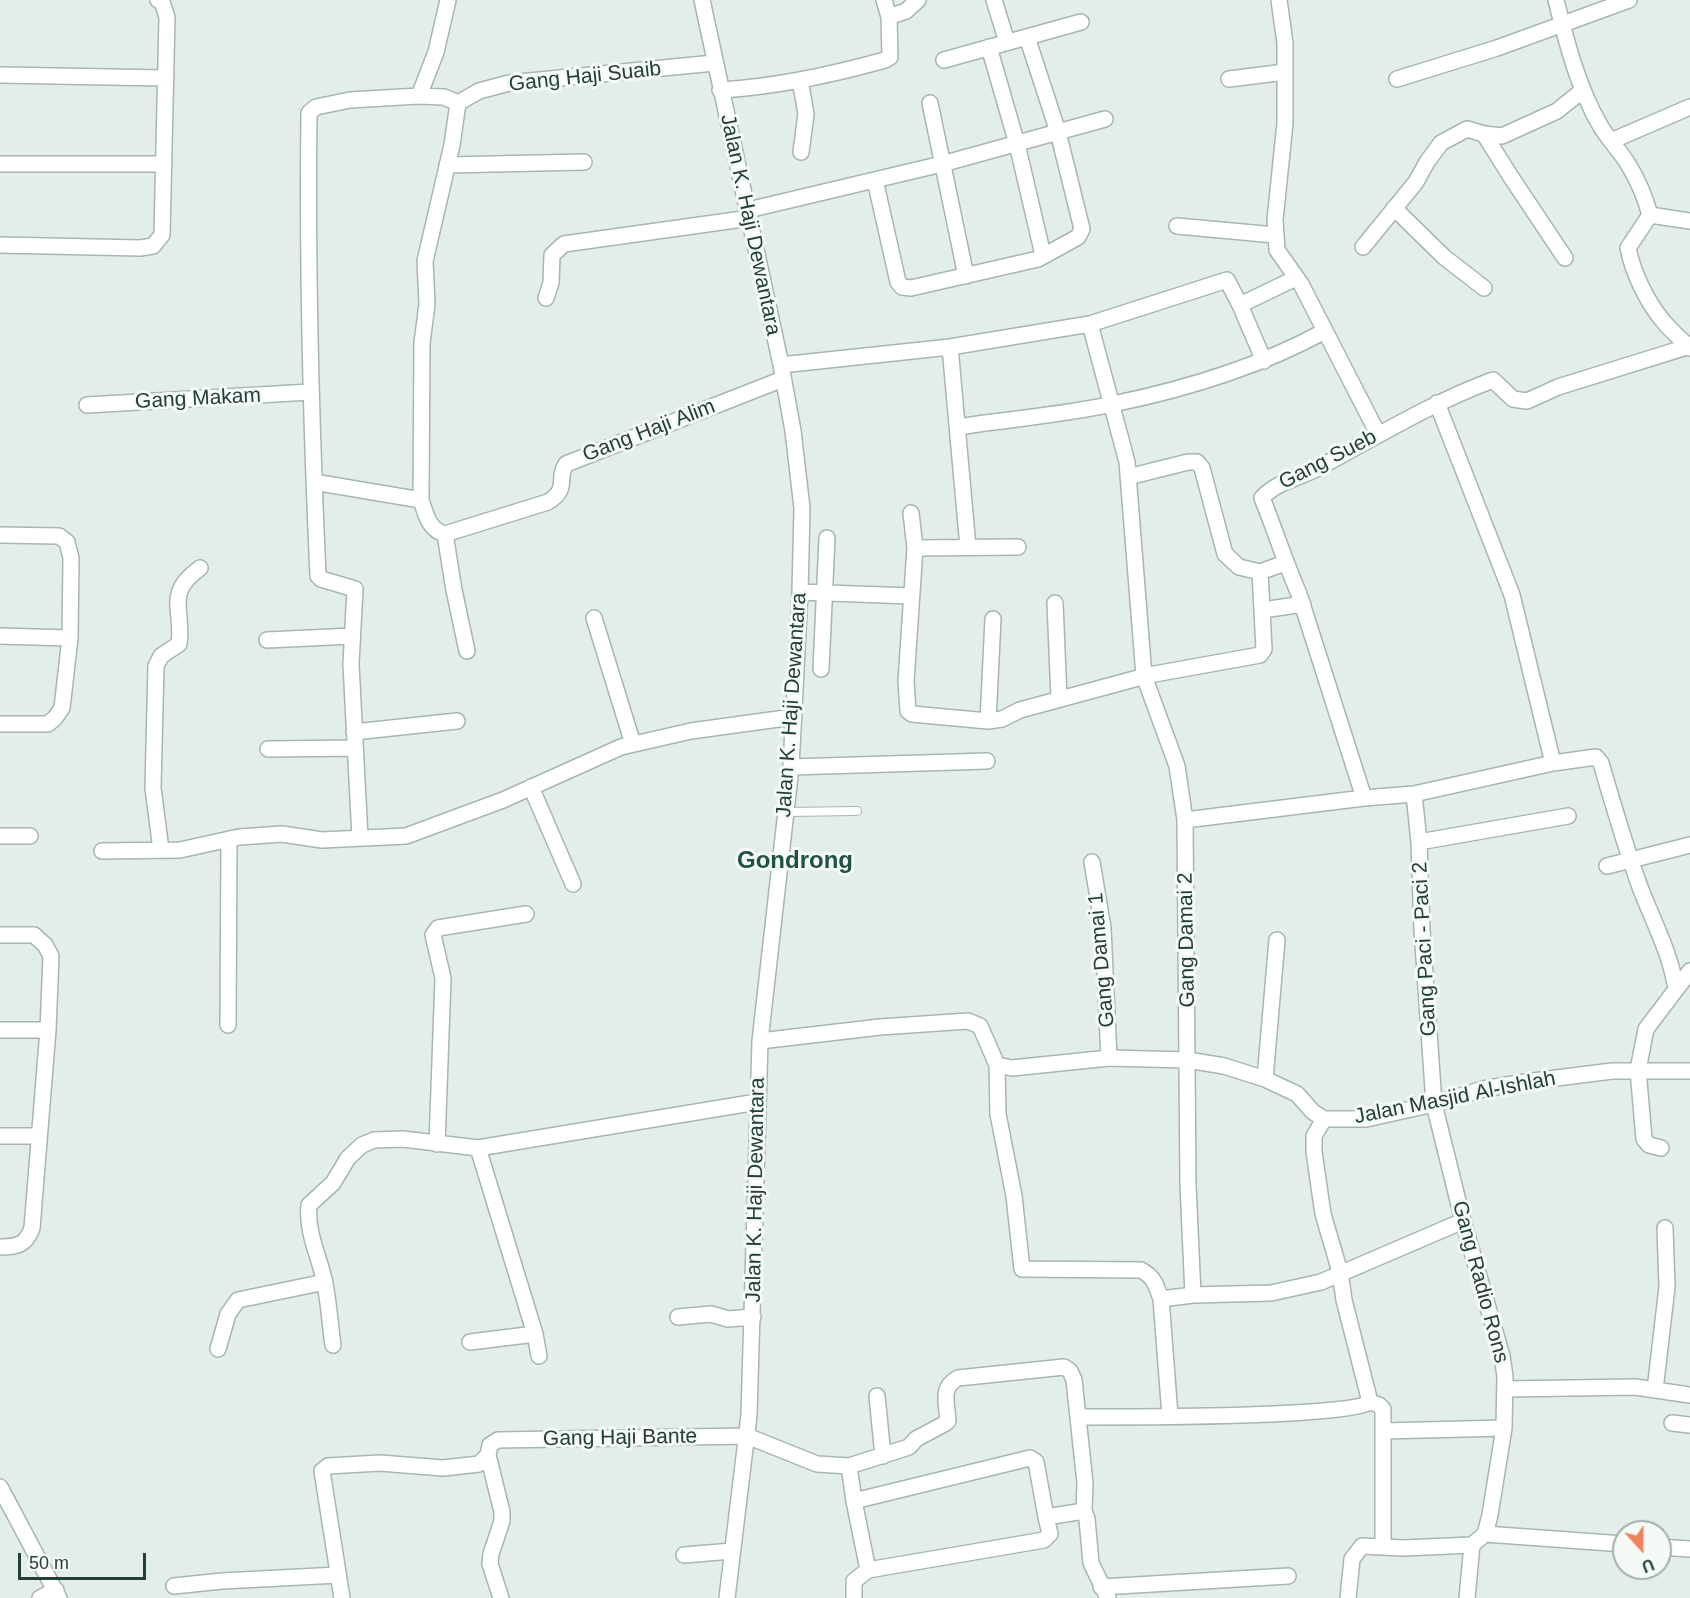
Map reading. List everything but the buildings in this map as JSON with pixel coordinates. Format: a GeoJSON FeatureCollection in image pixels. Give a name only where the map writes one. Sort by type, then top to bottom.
{"type":"FeatureCollection","features":[{"type":"Feature","properties":{"kind":"street"},"geometry":{"type":"LineString","coordinates":[[419,96],[435,52],[447,0]]}},
{"type":"Feature","properties":{"kind":"street","name":"Jalan K. Haji Dewantara"},"geometry":{"type":"LineString","coordinates":[[702,0],[782,372],[793,431],[802,508],[791,766],[760,1041],[753,1317],[747,1436],[727,1598]]}},
{"type":"Feature","properties":{"kind":"street"},"geometry":{"type":"LineString","coordinates":[[720,90],[833,75],[890,57],[889,17],[884,0]]}},
{"type":"Feature","properties":{"kind":"street"},"geometry":{"type":"LineString","coordinates":[[889,17],[906,11],[918,0]]}},
{"type":"Feature","properties":{"kind":"street"},"geometry":{"type":"LineString","coordinates":[[994,0],[1007,42]]}},
{"type":"Feature","properties":{"kind":"street"},"geometry":{"type":"LineString","coordinates":[[1280,0],[1285,43],[1285,123],[1275,235],[1277,250],[1296,278],[1378,434]]}},
{"type":"Feature","properties":{"kind":"street"},"geometry":{"type":"LineString","coordinates":[[1556,0],[1573,64],[1583,90],[1601,127],[1628,164],[1643,192],[1650,215]]}},
{"type":"Feature","properties":{"kind":"street"},"geometry":{"type":"LineString","coordinates":[[1398,79],[1497,48],[1629,0]]}},
{"type":"Feature","properties":{"kind":"street"},"geometry":{"type":"LineString","coordinates":[[0,245],[140,248],[153,246],[162,235],[167,17],[160,1]]}},
{"type":"Feature","properties":{"kind":"street"},"geometry":{"type":"LineString","coordinates":[[944,60],[1081,22]]}},
{"type":"Feature","properties":{"kind":"street"},"geometry":{"type":"LineString","coordinates":[[875,180],[898,282],[902,287],[911,288],[1038,260],[1043,255],[1078,237],[1082,229],[1058,132],[1027,37]]}},
{"type":"Feature","properties":{"kind":"street"},"geometry":{"type":"LineString","coordinates":[[989,48],[1017,144],[1043,255]]}},
{"type":"Feature","properties":{"kind":"street","name":"Gang Haji Suaib"},"geometry":{"type":"LineString","coordinates":[[458,103],[479,91],[509,83],[714,63]]}},
{"type":"Feature","properties":{"kind":"street"},"geometry":{"type":"LineString","coordinates":[[1229,78],[1285,72]]}},
{"type":"Feature","properties":{"kind":"street"},"geometry":{"type":"LineString","coordinates":[[0,75],[166,78]]}},
{"type":"Feature","properties":{"kind":"street"},"geometry":{"type":"LineString","coordinates":[[800,80],[806,114],[801,152]]}},
{"type":"Feature","properties":{"kind":"street"},"geometry":{"type":"LineString","coordinates":[[1363,247],[1416,182],[1427,162],[1441,144],[1467,129],[1502,136],[1557,111],[1583,90]]}},
{"type":"Feature","properties":{"kind":"street"},"geometry":{"type":"LineString","coordinates":[[360,838],[351,664],[355,589],[321,579],[318,576],[307,254],[309,113],[316,107],[350,100],[419,96],[444,97],[458,103],[447,165],[425,261],[427,303],[422,343],[421,500],[435,531],[445,534],[467,651]]}},
{"type":"Feature","properties":{"kind":"street"},"geometry":{"type":"LineString","coordinates":[[930,103],[966,276]]}},
{"type":"Feature","properties":{"kind":"street"},"geometry":{"type":"LineString","coordinates":[[1611,141],[1690,107]]}},
{"type":"Feature","properties":{"kind":"street"},"geometry":{"type":"LineString","coordinates":[[546,298],[551,283],[552,255],[564,244],[749,214],[1105,119]]}},
{"type":"Feature","properties":{"kind":"street"},"geometry":{"type":"LineString","coordinates":[[1485,134],[1565,258]]}},
{"type":"Feature","properties":{"kind":"street"},"geometry":{"type":"LineString","coordinates":[[447,165],[584,162]]}},
{"type":"Feature","properties":{"kind":"street"},"geometry":{"type":"LineString","coordinates":[[0,164],[164,164]]}},
{"type":"Feature","properties":{"kind":"street"},"geometry":{"type":"LineString","coordinates":[[1394,208],[1444,257],[1484,288]]}},
{"type":"Feature","properties":{"kind":"street"},"geometry":{"type":"LineString","coordinates":[[1650,215],[1690,221]]}},
{"type":"Feature","properties":{"kind":"street"},"geometry":{"type":"LineString","coordinates":[[1650,215],[1628,248],[1630,256],[1651,304],[1663,322],[1689,347]]}},
{"type":"Feature","properties":{"kind":"street"},"geometry":{"type":"LineString","coordinates":[[1177,226],[1275,235]]}},
{"type":"Feature","properties":{"kind":"street"},"geometry":{"type":"LineString","coordinates":[[1240,305],[1296,278]]}},
{"type":"Feature","properties":{"kind":"street"},"geometry":{"type":"LineString","coordinates":[[782,372],[1090,324],[1223,280],[1227,280],[1240,305],[1264,361]]}},
{"type":"Feature","properties":{"kind":"street","name":"Gang Damai 2"},"geometry":{"type":"LineString","coordinates":[[1090,324],[1127,462],[1144,676],[1177,766],[1185,820],[1188,1185],[1193,1295]]}},
{"type":"Feature","properties":{"kind":"street"},"geometry":{"type":"LineString","coordinates":[[958,427],[1111,405],[1185,386],[1264,361],[1325,331]]}},
{"type":"Feature","properties":{"kind":"street"},"geometry":{"type":"LineString","coordinates":[[950,347],[968,547]]}},
{"type":"Feature","properties":{"kind":"street","name":"Gang Sueb"},"geometry":{"type":"LineString","coordinates":[[1364,798],[1303,604],[1285,563],[1276,532],[1262,498],[1269,490],[1317,468],[1378,434],[1437,404],[1493,380],[1513,399],[1527,401],[1558,387],[1689,347]]}},
{"type":"Feature","properties":{"kind":"street","name":"Gang Haji Alim"},"geometry":{"type":"LineString","coordinates":[[445,534],[548,502],[557,496],[563,484],[563,468],[566,464],[782,372]]}},
{"type":"Feature","properties":{"kind":"street","name":"Gang Makam"},"geometry":{"type":"LineString","coordinates":[[87,405],[310,392]]}},
{"type":"Feature","properties":{"kind":"street"},"geometry":{"type":"LineString","coordinates":[[1437,404],[1512,595],[1552,763]]}},
{"type":"Feature","properties":{"kind":"street"},"geometry":{"type":"LineString","coordinates":[[1128,477],[1188,462],[1197,462],[1202,468],[1225,554],[1239,567],[1260,572],[1285,563]]}},
{"type":"Feature","properties":{"kind":"street"},"geometry":{"type":"LineString","coordinates":[[314,482],[421,500]]}},
{"type":"Feature","properties":{"kind":"street"},"geometry":{"type":"LineString","coordinates":[[911,513],[915,548],[906,681],[908,711],[912,714],[988,721],[1144,676],[1215,661],[1260,655],[1264,650],[1260,572]]}},
{"type":"Feature","properties":{"kind":"street"},"geometry":{"type":"LineString","coordinates":[[0,535],[59,536],[67,542],[71,558],[70,638],[62,708],[48,724],[0,724]]}},
{"type":"Feature","properties":{"kind":"street"},"geometry":{"type":"LineString","coordinates":[[820,669],[827,538]]}},
{"type":"Feature","properties":{"kind":"street"},"geometry":{"type":"LineString","coordinates":[[915,548],[1018,547]]}},
{"type":"Feature","properties":{"kind":"street"},"geometry":{"type":"LineString","coordinates":[[161,850],[153,788],[156,666],[161,656],[179,644],[177,596],[181,585],[200,568]]}},
{"type":"Feature","properties":{"kind":"street"},"geometry":{"type":"LineString","coordinates":[[800,592],[911,596]]}},
{"type":"Feature","properties":{"kind":"street"},"geometry":{"type":"LineString","coordinates":[[1055,603],[1059,699]]}},
{"type":"Feature","properties":{"kind":"street"},"geometry":{"type":"LineString","coordinates":[[1263,610],[1303,604]]}},
{"type":"Feature","properties":{"kind":"street"},"geometry":{"type":"LineString","coordinates":[[594,618],[633,744]]}},
{"type":"Feature","properties":{"kind":"street"},"geometry":{"type":"LineString","coordinates":[[988,721],[993,619]]}},
{"type":"Feature","properties":{"kind":"street"},"geometry":{"type":"LineString","coordinates":[[0,636],[70,638]]}},
{"type":"Feature","properties":{"kind":"street"},"geometry":{"type":"LineString","coordinates":[[267,640],[352,636]]}},
{"type":"Feature","properties":{"kind":"street"},"geometry":{"type":"LineString","coordinates":[[102,851],[180,850],[229,838],[282,834],[322,840],[406,836],[503,800],[621,747],[691,731],[792,717]]}},
{"type":"Feature","properties":{"kind":"street"},"geometry":{"type":"LineString","coordinates":[[354,732],[457,721]]}},
{"type":"Feature","properties":{"kind":"street"},"geometry":{"type":"LineString","coordinates":[[268,749],[355,748]]}},
{"type":"Feature","properties":{"kind":"street"},"geometry":{"type":"LineString","coordinates":[[1185,820],[1414,794],[1552,763],[1596,757],[1601,763],[1630,860],[1668,954],[1675,984]]}},
{"type":"Feature","properties":{"kind":"street"},"geometry":{"type":"LineString","coordinates":[[791,766],[987,761]]}},
{"type":"Feature","properties":{"kind":"street"},"geometry":{"type":"LineString","coordinates":[[531,787],[573,884]]}},
{"type":"Feature","properties":{"kind":"street","name":"Gang Paci - Paci 2"},"geometry":{"type":"LineString","coordinates":[[1414,794],[1419,842],[1422,930],[1434,1104]]}},
{"type":"Feature","properties":{"kind":"street"},"geometry":{"type":"LineString","coordinates":[[1419,842],[1568,816]]}},
{"type":"Feature","properties":{"kind":"street"},"geometry":{"type":"LineString","coordinates":[[0,836],[30,837]]}},
{"type":"Feature","properties":{"kind":"street"},"geometry":{"type":"LineString","coordinates":[[228,1025],[229,838]]}},
{"type":"Feature","properties":{"kind":"street"},"geometry":{"type":"LineString","coordinates":[[1607,866],[1690,845]]}},
{"type":"Feature","properties":{"kind":"street","name":"Gang Damai 1"},"geometry":{"type":"LineString","coordinates":[[1092,862],[1103,928],[1109,1058]]}},
{"type":"Feature","properties":{"kind":"street"},"geometry":{"type":"LineString","coordinates":[[437,1144],[443,978],[433,935],[438,928],[526,914]]}},
{"type":"Feature","properties":{"kind":"street"},"geometry":{"type":"LineString","coordinates":[[0,934],[34,935],[45,945],[51,956],[48,1029],[32,1228],[28,1238],[7,1247]]}},
{"type":"Feature","properties":{"kind":"street"},"geometry":{"type":"LineString","coordinates":[[1265,1079],[1276,940]]}},
{"type":"Feature","properties":{"kind":"street"},"geometry":{"type":"LineString","coordinates":[[1660,1148],[1649,1145],[1644,1139],[1638,1070],[1646,1029],[1690,971]]}},
{"type":"Feature","properties":{"kind":"street"},"geometry":{"type":"LineString","coordinates":[[760,1041],[880,1027],[968,1021],[980,1026],[997,1065],[998,1114],[1014,1197],[1022,1269],[1141,1270],[1150,1275],[1155,1281],[1161,1299],[1170,1416]]}},
{"type":"Feature","properties":{"kind":"street"},"geometry":{"type":"LineString","coordinates":[[0,1030],[48,1029]]}},
{"type":"Feature","properties":{"kind":"street","name":"Jalan Masjid Al-Ishlah"},"geometry":{"type":"LineString","coordinates":[[997,1065],[1024,1067],[1109,1058],[1188,1060],[1224,1066],[1265,1079],[1297,1094],[1313,1113],[1324,1119],[1366,1119],[1434,1104],[1483,1089],[1525,1082],[1612,1071],[1690,1071]]}},
{"type":"Feature","properties":{"kind":"street"},"geometry":{"type":"LineString","coordinates":[[333,1345],[325,1282],[314,1248],[308,1214],[309,1205],[333,1183],[348,1158],[362,1145],[374,1140],[403,1139],[478,1148],[757,1102]]}},
{"type":"Feature","properties":{"kind":"street","name":"Gang Radio Rons"},"geometry":{"type":"LineString","coordinates":[[1434,1104],[1463,1221],[1502,1356],[1505,1389],[1504,1428],[1485,1534]]}},
{"type":"Feature","properties":{"kind":"street"},"geometry":{"type":"LineString","coordinates":[[1324,1119],[1314,1136],[1314,1152],[1323,1214],[1340,1272],[1344,1300],[1370,1402]]}},
{"type":"Feature","properties":{"kind":"street"},"geometry":{"type":"LineString","coordinates":[[0,1136],[39,1137]]}},
{"type":"Feature","properties":{"kind":"street"},"geometry":{"type":"LineString","coordinates":[[478,1148],[535,1334],[539,1356]]}},
{"type":"Feature","properties":{"kind":"street"},"geometry":{"type":"LineString","coordinates":[[1161,1299],[1193,1295],[1271,1293],[1321,1282],[1463,1221]]}},
{"type":"Feature","properties":{"kind":"street"},"geometry":{"type":"LineString","coordinates":[[1655,1390],[1667,1287],[1665,1228]]}},
{"type":"Feature","properties":{"kind":"street"},"geometry":{"type":"LineString","coordinates":[[218,1349],[228,1314],[238,1300],[325,1282]]}},
{"type":"Feature","properties":{"kind":"street"},"geometry":{"type":"LineString","coordinates":[[678,1317],[711,1314],[728,1319],[753,1317]]}},
{"type":"Feature","properties":{"kind":"street"},"geometry":{"type":"LineString","coordinates":[[470,1342],[535,1334]]}},
{"type":"Feature","properties":{"kind":"street"},"geometry":{"type":"LineString","coordinates":[[747,1436],[817,1464],[849,1466],[909,1448],[916,1439],[946,1423],[948,1421],[946,1388],[958,1378],[1064,1367],[1070,1371],[1074,1380],[1085,1483],[1084,1511],[1091,1563],[1105,1592],[1288,1576]]}},
{"type":"Feature","properties":{"kind":"street"},"geometry":{"type":"LineString","coordinates":[[1505,1389],[1635,1387],[1690,1395]]}},
{"type":"Feature","properties":{"kind":"street"},"geometry":{"type":"LineString","coordinates":[[877,1396],[883,1456]]}},
{"type":"Feature","properties":{"kind":"street"},"geometry":{"type":"LineString","coordinates":[[1078,1417],[1267,1414],[1349,1409],[1370,1402]]}},
{"type":"Feature","properties":{"kind":"street"},"geometry":{"type":"LineString","coordinates":[[1370,1402],[1383,1409],[1383,1547]]}},
{"type":"Feature","properties":{"kind":"street"},"geometry":{"type":"LineString","coordinates":[[1672,1423],[1690,1425]]}},
{"type":"Feature","properties":{"kind":"street"},"geometry":{"type":"LineString","coordinates":[[1383,1431],[1504,1428]]}},
{"type":"Feature","properties":{"kind":"street","name":"Gang Haji Bante"},"geometry":{"type":"LineString","coordinates":[[338,1575],[322,1471],[324,1468],[380,1463],[443,1468],[479,1464],[491,1448],[509,1440],[747,1436]]}},
{"type":"Feature","properties":{"kind":"street"},"geometry":{"type":"LineString","coordinates":[[491,1448],[502,1521],[490,1564],[501,1598]]}},
{"type":"Feature","properties":{"kind":"street"},"geometry":{"type":"LineString","coordinates":[[854,1502],[1030,1458],[1036,1462],[1050,1534],[1044,1540],[868,1570],[854,1581],[854,1598]]}},
{"type":"Feature","properties":{"kind":"street"},"geometry":{"type":"LineString","coordinates":[[849,1466],[868,1570]]}},
{"type":"Feature","properties":{"kind":"street"},"geometry":{"type":"LineString","coordinates":[[0,1489],[57,1594],[40,1598]]}},
{"type":"Feature","properties":{"kind":"street"},"geometry":{"type":"LineString","coordinates":[[1046,1517],[1084,1511]]}},
{"type":"Feature","properties":{"kind":"street"},"geometry":{"type":"LineString","coordinates":[[1348,1598],[1352,1559],[1362,1546],[1472,1545],[1485,1534],[1612,1543]]}},
{"type":"Feature","properties":{"kind":"street"},"geometry":{"type":"LineString","coordinates":[[1467,1598],[1472,1545]]}},
{"type":"Feature","properties":{"kind":"street"},"geometry":{"type":"LineString","coordinates":[[1672,1548],[1690,1549]]}},
{"type":"Feature","properties":{"kind":"street"},"geometry":{"type":"LineString","coordinates":[[684,1555],[732,1551]]}},
{"type":"Feature","properties":{"kind":"street"},"geometry":{"type":"LineString","coordinates":[[174,1586],[338,1575],[342,1598]]}},
{"type":"Feature","properties":{"kind":"lane"},"geometry":{"type":"LineString","coordinates":[[786,812],[857,811]]}},
{"type":"Feature","properties":{"kind":"district","name":"Gondrong"},"geometry":{"type":"Point","coordinates":[795,861]}}]}
